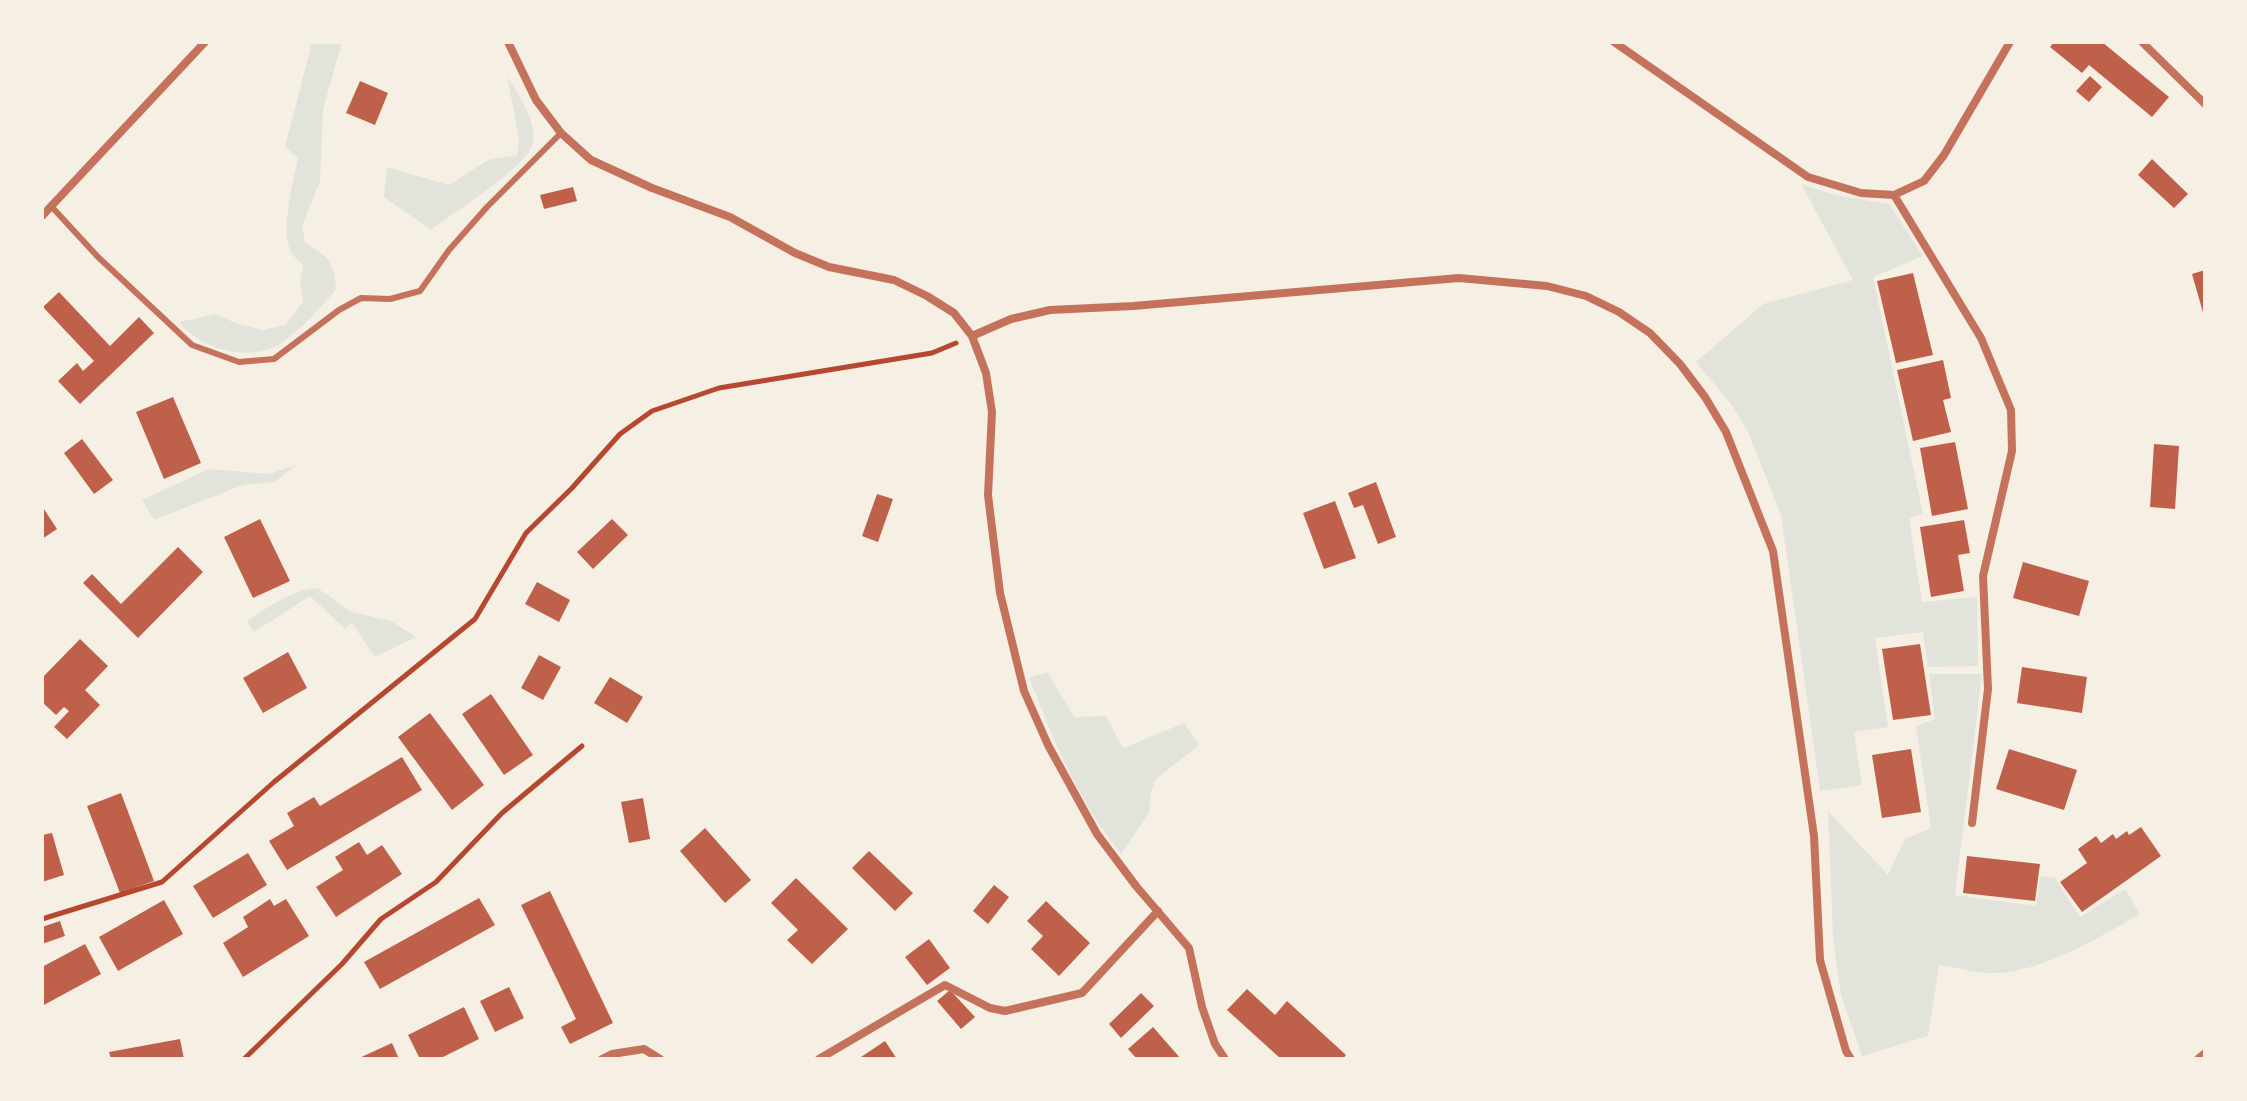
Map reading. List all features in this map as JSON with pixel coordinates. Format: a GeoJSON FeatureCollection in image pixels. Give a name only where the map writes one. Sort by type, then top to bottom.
{"type":"FeatureCollection","features":[{"type":"Feature","properties":{"kind":"street"},"geometry":{"type":"LineString","coordinates":[[42,216],[205,42]]}},
{"type":"Feature","properties":{"kind":"street"},"geometry":{"type":"LineString","coordinates":[[508,42],[536,100],[561,133],[591,160],[652,188],[730,217],[795,253],[829,267],[894,280],[954,313],[972,336],[986,373],[992,412],[988,495],[1000,593],[1024,691],[1048,745],[1097,834],[1189,948],[1202,1007],[1215,1044],[1225,1059]]}},
{"type":"Feature","properties":{"kind":"street"},"geometry":{"type":"LineString","coordinates":[[1614,42],[1808,177],[1861,193],[1894,195],[1924,181],[1944,155],[2010,42]]}},
{"type":"Feature","properties":{"kind":"street"},"geometry":{"type":"LineString","coordinates":[[2142,42],[2205,104]]}},
{"type":"Feature","properties":{"kind":"street"},"geometry":{"type":"LineString","coordinates":[[1894,195],[1981,338],[2011,410],[2012,451],[1983,576],[1988,689],[1972,823]]}},
{"type":"Feature","properties":{"kind":"street"},"geometry":{"type":"LineString","coordinates":[[972,336],[1011,319],[1050,310],[1133,306],[1459,278],[1547,286],[1586,296],[1619,312],[1650,333],[1680,364],[1726,432],[1773,551],[1814,836],[1820,960],[1851,1059]]}},
{"type":"Feature","properties":{"kind":"street"},"geometry":{"type":"LineString","coordinates":[[819,1059],[945,985],[990,1008],[1005,1011],[1082,993],[1158,911]]}},
{"type":"Feature","properties":{"kind":"street"},"geometry":{"type":"LineString","coordinates":[[602,1059],[612,1054],[644,1049],[660,1059]]}},
{"type":"Feature","properties":{"kind":"street"},"geometry":{"type":"LineString","coordinates":[[2198,1059],[2205,1053]]}},
{"type":"Feature","properties":{"kind":"lane"},"geometry":{"type":"LineString","coordinates":[[51,206],[98,257],[192,345],[239,362],[274,359],[339,310],[361,298],[390,299],[420,291],[449,250],[487,207],[561,133]]}},
{"type":"Feature","properties":{"kind":"path"},"geometry":{"type":"LineString","coordinates":[[42,919],[162,882],[274,782],[475,619],[526,533],[620,434],[652,411],[719,388],[932,353],[972,336]]}},
{"type":"Feature","properties":{"kind":"path"},"geometry":{"type":"LineString","coordinates":[[244,1059],[342,964],[381,919],[436,882],[502,813],[582,746]]}},
{"type":"Feature","properties":{"kind":"shaded area"},"geometry":{"type":"Polygon","coordinates":[[[312,42],[342,42],[323,109],[320,181],[302,226],[305,242],[331,265],[336,289],[308,320],[277,346],[251,352],[224,350],[199,339],[179,322],[216,314],[262,330],[285,325],[303,302],[300,281],[303,265],[290,250],[287,229],[298,158],[285,147],[312,42]]]}},
{"type":"Feature","properties":{"kind":"shaded area"},"geometry":{"type":"Polygon","coordinates":[[[507,76],[533,128],[532,146],[527,155],[487,190],[431,230],[384,197],[387,167],[449,185],[488,160],[517,155],[519,139],[507,76]]]}},
{"type":"Feature","properties":{"kind":"shaded area"},"geometry":{"type":"Polygon","coordinates":[[[1801,184],[1835,195],[1889,204],[1923,256],[1873,277],[1923,514],[1909,518],[1922,602],[1977,597],[1978,666],[1928,667],[1923,632],[1875,638],[1888,727],[1854,732],[1862,785],[1820,791],[1781,515],[1748,432],[1731,404],[1696,362],[1763,304],[1853,280],[1801,184]]]}},
{"type":"Feature","properties":{"kind":"shaded area"},"geometry":{"type":"Polygon","coordinates":[[[298,464],[274,482],[243,485],[154,520],[142,500],[209,469],[269,474],[298,464]]]}},
{"type":"Feature","properties":{"kind":"shaded area"},"geometry":{"type":"Polygon","coordinates":[[[317,588],[352,612],[391,621],[416,637],[375,657],[352,623],[345,629],[310,596],[254,632],[247,621],[289,596],[317,588]]]}},
{"type":"Feature","properties":{"kind":"shaded area"},"geometry":{"type":"Polygon","coordinates":[[[1048,673],[1074,717],[1106,716],[1123,748],[1184,723],[1199,745],[1156,779],[1151,791],[1149,813],[1121,854],[1080,792],[1038,701],[1029,677],[1048,673]]]}},
{"type":"Feature","properties":{"kind":"shaded area"},"geometry":{"type":"Polygon","coordinates":[[[1929,674],[1982,674],[1955,895],[2036,906],[2040,876],[2055,878],[2080,917],[2125,889],[2140,914],[2067,953],[2027,968],[1989,973],[1939,965],[1928,1036],[1862,1056],[1841,995],[1833,937],[1828,811],[1888,875],[1905,839],[1931,828],[1916,726],[1935,719],[1929,674]]]}},
{"type":"Feature","properties":{"kind":"building"},"geometry":{"type":"Polygon","coordinates":[[[2054,42],[2102,42],[2169,97],[2152,117],[2089,65],[2082,73],[2050,47],[2054,42]]]}},
{"type":"Feature","properties":{"kind":"building"},"geometry":{"type":"Polygon","coordinates":[[[2090,76],[2102,87],[2089,102],[2076,91],[2090,76]]]}},
{"type":"Feature","properties":{"kind":"building"},"geometry":{"type":"Polygon","coordinates":[[[360,81],[388,93],[375,125],[346,113],[360,81]]]}},
{"type":"Feature","properties":{"kind":"building"},"geometry":{"type":"Polygon","coordinates":[[[2152,159],[2188,194],[2174,208],[2138,175],[2152,159]]]}},
{"type":"Feature","properties":{"kind":"building"},"geometry":{"type":"Polygon","coordinates":[[[573,187],[577,201],[544,209],[540,195],[573,187]]]}},
{"type":"Feature","properties":{"kind":"building"},"geometry":{"type":"Polygon","coordinates":[[[2205,270],[2205,316],[2204,316],[2192,274],[2205,270]]]}},
{"type":"Feature","properties":{"kind":"building"},"geometry":{"type":"Polygon","coordinates":[[[1913,273],[1933,355],[1896,363],[1877,281],[1913,273]]]}},
{"type":"Feature","properties":{"kind":"building"},"geometry":{"type":"Polygon","coordinates":[[[59,292],[110,346],[139,317],[154,333],[80,404],[58,381],[77,363],[83,371],[94,361],[43,307],[59,292]]]}},
{"type":"Feature","properties":{"kind":"building"},"geometry":{"type":"Polygon","coordinates":[[[1943,360],[1951,398],[1943,400],[1951,432],[1913,441],[1897,370],[1943,360]]]}},
{"type":"Feature","properties":{"kind":"building"},"geometry":{"type":"Polygon","coordinates":[[[173,397],[201,463],[164,479],[136,412],[173,397]]]}},
{"type":"Feature","properties":{"kind":"building"},"geometry":{"type":"Polygon","coordinates":[[[82,439],[113,480],[94,494],[64,453],[82,439]]]}},
{"type":"Feature","properties":{"kind":"building"},"geometry":{"type":"Polygon","coordinates":[[[1955,442],[1968,509],[1932,516],[1920,448],[1955,442]]]}},
{"type":"Feature","properties":{"kind":"building"},"geometry":{"type":"Polygon","coordinates":[[[2154,444],[2179,446],[2175,509],[2150,507],[2154,444]]]}},
{"type":"Feature","properties":{"kind":"building"},"geometry":{"type":"Polygon","coordinates":[[[1376,482],[1396,537],[1378,544],[1363,505],[1354,508],[1348,493],[1376,482]]]}},
{"type":"Feature","properties":{"kind":"building"},"geometry":{"type":"Polygon","coordinates":[[[877,494],[893,499],[878,542],[862,536],[877,494]]]}},
{"type":"Feature","properties":{"kind":"building"},"geometry":{"type":"Polygon","coordinates":[[[1335,501],[1356,558],[1324,569],[1303,513],[1335,501]]]}},
{"type":"Feature","properties":{"kind":"building"},"geometry":{"type":"Polygon","coordinates":[[[42,506],[57,529],[42,539],[42,506]]]}},
{"type":"Feature","properties":{"kind":"building"},"geometry":{"type":"Polygon","coordinates":[[[260,519],[290,581],[253,598],[224,537],[260,519]]]}},
{"type":"Feature","properties":{"kind":"building"},"geometry":{"type":"Polygon","coordinates":[[[612,519],[628,535],[593,569],[577,552],[612,519]]]}},
{"type":"Feature","properties":{"kind":"building"},"geometry":{"type":"Polygon","coordinates":[[[1964,520],[1970,553],[1958,555],[1964,591],[1931,597],[1920,527],[1964,520]]]}},
{"type":"Feature","properties":{"kind":"building"},"geometry":{"type":"Polygon","coordinates":[[[178,547],[203,572],[138,638],[83,583],[92,574],[121,604],[178,547]]]}},
{"type":"Feature","properties":{"kind":"building"},"geometry":{"type":"Polygon","coordinates":[[[2023,562],[2089,581],[2079,616],[2013,598],[2023,562]]]}},
{"type":"Feature","properties":{"kind":"building"},"geometry":{"type":"Polygon","coordinates":[[[537,582],[570,600],[559,622],[525,604],[537,582]]]}},
{"type":"Feature","properties":{"kind":"building"},"geometry":{"type":"Polygon","coordinates":[[[80,639],[108,666],[85,690],[100,705],[67,739],[54,727],[69,711],[64,707],[56,715],[42,702],[42,678],[80,639]]]}},
{"type":"Feature","properties":{"kind":"building"},"geometry":{"type":"Polygon","coordinates":[[[1920,644],[1931,715],[1893,720],[1882,649],[1920,644]]]}},
{"type":"Feature","properties":{"kind":"building"},"geometry":{"type":"Polygon","coordinates":[[[288,652],[307,688],[263,713],[243,678],[288,652]]]}},
{"type":"Feature","properties":{"kind":"building"},"geometry":{"type":"Polygon","coordinates":[[[539,655],[561,667],[543,700],[521,688],[539,655]]]}},
{"type":"Feature","properties":{"kind":"building"},"geometry":{"type":"Polygon","coordinates":[[[2022,667],[2087,677],[2082,713],[2017,703],[2022,667]]]}},
{"type":"Feature","properties":{"kind":"building"},"geometry":{"type":"Polygon","coordinates":[[[610,677],[643,697],[627,723],[594,703],[610,677]]]}},
{"type":"Feature","properties":{"kind":"building"},"geometry":{"type":"Polygon","coordinates":[[[491,694],[533,755],[504,775],[462,714],[491,694]]]}},
{"type":"Feature","properties":{"kind":"building"},"geometry":{"type":"Polygon","coordinates":[[[430,713],[484,785],[452,810],[398,737],[430,713]]]}},
{"type":"Feature","properties":{"kind":"building"},"geometry":{"type":"Polygon","coordinates":[[[1911,749],[1921,812],[1882,818],[1872,755],[1911,749]]]}},
{"type":"Feature","properties":{"kind":"building"},"geometry":{"type":"Polygon","coordinates":[[[2009,749],[2077,770],[2064,810],[1996,789],[2009,749]]]}},
{"type":"Feature","properties":{"kind":"building"},"geometry":{"type":"Polygon","coordinates":[[[402,757],[422,790],[287,870],[269,841],[294,826],[287,813],[314,797],[320,806],[402,757]]]}},
{"type":"Feature","properties":{"kind":"building"},"geometry":{"type":"Polygon","coordinates":[[[121,793],[154,881],[120,893],[87,806],[121,793]]]}},
{"type":"Feature","properties":{"kind":"building"},"geometry":{"type":"Polygon","coordinates":[[[643,798],[650,839],[629,843],[621,802],[643,798]]]}},
{"type":"Feature","properties":{"kind":"building"},"geometry":{"type":"Polygon","coordinates":[[[2141,827],[2161,856],[2082,912],[2060,882],[2087,863],[2078,849],[2096,836],[2101,843],[2113,834],[2116,839],[2127,831],[2129,835],[2141,827]]]}},
{"type":"Feature","properties":{"kind":"building"},"geometry":{"type":"Polygon","coordinates":[[[705,828],[751,880],[725,903],[680,851],[705,828]]]}},
{"type":"Feature","properties":{"kind":"building"},"geometry":{"type":"Polygon","coordinates":[[[52,833],[64,875],[42,882],[42,835],[52,833]]]}},
{"type":"Feature","properties":{"kind":"building"},"geometry":{"type":"Polygon","coordinates":[[[359,842],[367,855],[382,845],[402,874],[336,917],[316,887],[343,870],[335,857],[359,842]]]}},
{"type":"Feature","properties":{"kind":"building"},"geometry":{"type":"Polygon","coordinates":[[[869,851],[913,893],[895,911],[852,868],[869,851]]]}},
{"type":"Feature","properties":{"kind":"building"},"geometry":{"type":"Polygon","coordinates":[[[248,853],[267,885],[213,918],[193,886],[248,853]]]}},
{"type":"Feature","properties":{"kind":"building"},"geometry":{"type":"Polygon","coordinates":[[[1967,856],[2040,864],[2035,901],[1963,893],[1967,856]]]}},
{"type":"Feature","properties":{"kind":"building"},"geometry":{"type":"Polygon","coordinates":[[[796,878],[848,929],[812,964],[787,940],[798,930],[771,903],[796,878]]]}},
{"type":"Feature","properties":{"kind":"building"},"geometry":{"type":"Polygon","coordinates":[[[994,885],[1009,897],[988,924],[973,911],[994,885]]]}},
{"type":"Feature","properties":{"kind":"building"},"geometry":{"type":"Polygon","coordinates":[[[550,891],[613,1023],[570,1044],[561,1027],[576,1019],[521,905],[550,891]]]}},
{"type":"Feature","properties":{"kind":"building"},"geometry":{"type":"Polygon","coordinates":[[[479,898],[495,925],[380,989],[364,962],[479,898]]]}},
{"type":"Feature","properties":{"kind":"building"},"geometry":{"type":"Polygon","coordinates":[[[270,899],[274,906],[286,899],[309,936],[243,977],[223,943],[248,927],[243,917],[270,899]]]}},
{"type":"Feature","properties":{"kind":"building"},"geometry":{"type":"Polygon","coordinates":[[[164,900],[183,934],[118,971],[99,937],[164,900]]]}},
{"type":"Feature","properties":{"kind":"building"},"geometry":{"type":"Polygon","coordinates":[[[1046,901],[1090,943],[1059,976],[1031,949],[1043,936],[1027,921],[1046,901]]]}},
{"type":"Feature","properties":{"kind":"building"},"geometry":{"type":"Polygon","coordinates":[[[60,921],[65,936],[42,944],[42,927],[60,921]]]}},
{"type":"Feature","properties":{"kind":"building"},"geometry":{"type":"Polygon","coordinates":[[[929,939],[950,968],[927,985],[905,957],[929,939]]]}},
{"type":"Feature","properties":{"kind":"building"},"geometry":{"type":"Polygon","coordinates":[[[85,944],[101,974],[42,1006],[42,967],[85,944]]]}},
{"type":"Feature","properties":{"kind":"building"},"geometry":{"type":"Polygon","coordinates":[[[509,987],[524,1018],[495,1032],[480,1001],[509,987]]]}},
{"type":"Feature","properties":{"kind":"building"},"geometry":{"type":"Polygon","coordinates":[[[1247,989],[1275,1015],[1287,1001],[1346,1055],[1343,1059],[1281,1059],[1227,1010],[1247,989]]]}},
{"type":"Feature","properties":{"kind":"building"},"geometry":{"type":"Polygon","coordinates":[[[950,990],[975,1017],[961,1029],[937,1001],[950,990]]]}},
{"type":"Feature","properties":{"kind":"building"},"geometry":{"type":"Polygon","coordinates":[[[1141,993],[1154,1006],[1121,1038],[1109,1024],[1141,993]]]}},
{"type":"Feature","properties":{"kind":"building"},"geometry":{"type":"Polygon","coordinates":[[[464,1007],[479,1039],[439,1059],[420,1059],[408,1035],[464,1007]]]}},
{"type":"Feature","properties":{"kind":"building"},"geometry":{"type":"Polygon","coordinates":[[[1153,1027],[1181,1059],[1137,1059],[1128,1049],[1153,1027]]]}},
{"type":"Feature","properties":{"kind":"building"},"geometry":{"type":"Polygon","coordinates":[[[180,1039],[184,1059],[111,1059],[109,1052],[180,1039]]]}},
{"type":"Feature","properties":{"kind":"building"},"geometry":{"type":"Polygon","coordinates":[[[885,1041],[897,1059],[858,1059],[885,1041]]]}},
{"type":"Feature","properties":{"kind":"building"},"geometry":{"type":"Polygon","coordinates":[[[392,1043],[399,1059],[357,1059],[392,1043]]]}}]}
